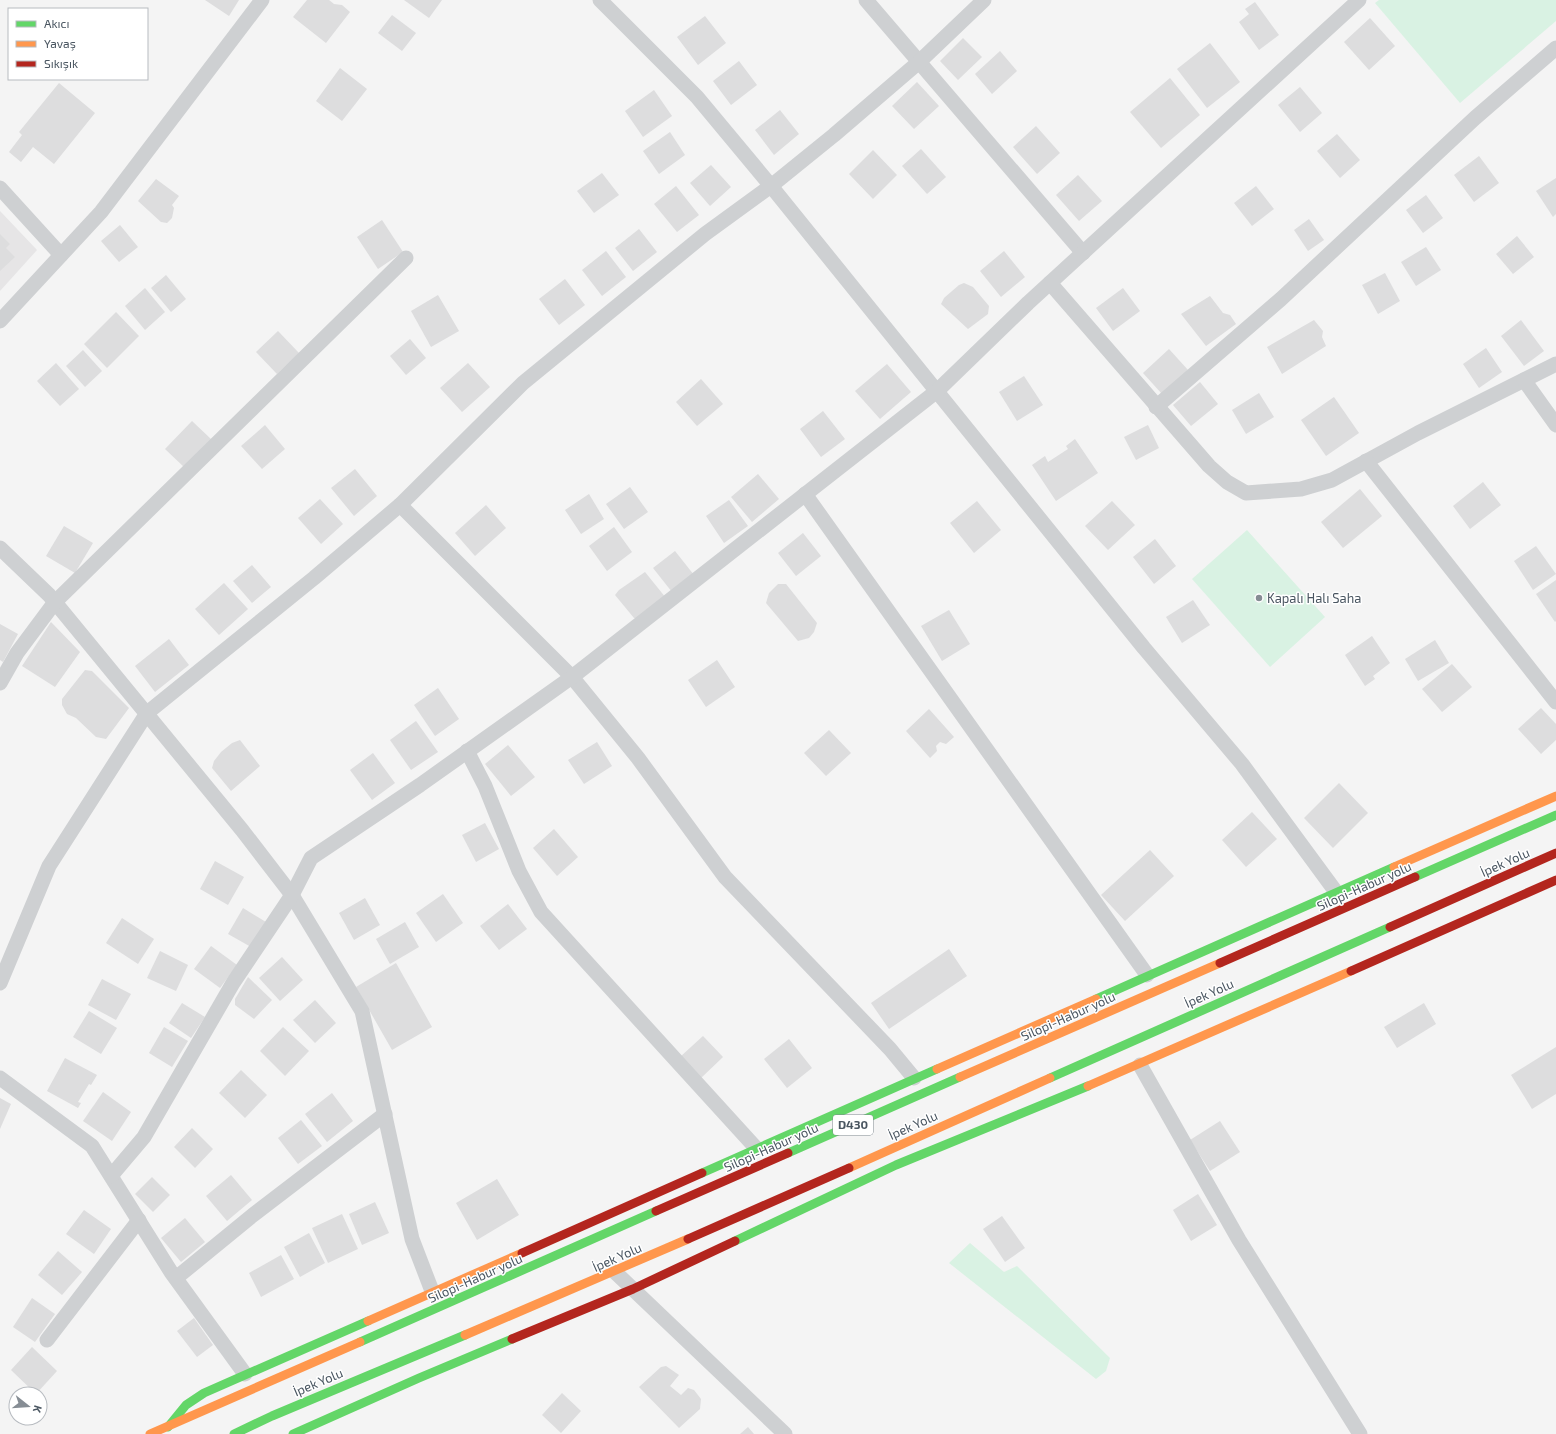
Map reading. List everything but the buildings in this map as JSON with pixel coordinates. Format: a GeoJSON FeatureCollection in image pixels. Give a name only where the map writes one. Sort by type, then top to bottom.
{"type":"FeatureCollection","features":[{"type":"Feature","properties":{"kind":"main road"},"geometry":{"type":"LineString","coordinates":[[168,1427],[191,1400],[245,1374],[432,1290],[1556,796]]}},
{"type":"Feature","properties":{"kind":"main road","name":"Silopi-Habur yolu"},"geometry":{"type":"LineString","coordinates":[[150,1434],[1556,815]]}},
{"type":"Feature","properties":{"kind":"main road","name":"İpek Yolu"},"geometry":{"type":"LineString","coordinates":[[234,1434],[272,1416],[616,1272],[1556,853]]}},
{"type":"Feature","properties":{"kind":"main road"},"geometry":{"type":"LineString","coordinates":[[293,1434],[419,1378],[633,1289],[896,1165],[1140,1065],[1556,880]]}},
{"type":"Feature","properties":{"kind":"street"},"geometry":{"type":"LineString","coordinates":[[0,321],[101,212],[262,0]]}},
{"type":"Feature","properties":{"kind":"street"},"geometry":{"type":"LineString","coordinates":[[600,0],[697,97],[771,186],[1144,648],[1242,764],[1336,892]]}},
{"type":"Feature","properties":{"kind":"street"},"geometry":{"type":"LineString","coordinates":[[866,0],[1083,253]]}},
{"type":"Feature","properties":{"kind":"street"},"geometry":{"type":"LineString","coordinates":[[0,984],[48,866],[147,713],[314,578],[400,505],[523,383],[705,234],[771,186],[834,135],[919,62],[984,0]]}},
{"type":"Feature","properties":{"kind":"street"},"geometry":{"type":"LineString","coordinates":[[111,1176],[144,1137],[233,984],[292,895],[311,858],[420,785],[572,677],[937,390],[1050,283],[1359,0]]}},
{"type":"Feature","properties":{"kind":"street"},"geometry":{"type":"LineString","coordinates":[[1156,407],[1281,299],[1476,118],[1556,48]]}},
{"type":"Feature","properties":{"kind":"street"},"geometry":{"type":"LineString","coordinates":[[0,188],[61,255]]}},
{"type":"Feature","properties":{"kind":"street"},"geometry":{"type":"LineString","coordinates":[[0,683],[17,653],[55,602],[406,258]]}},
{"type":"Feature","properties":{"kind":"street"},"geometry":{"type":"LineString","coordinates":[[1050,283],[1156,407],[1209,466],[1228,482],[1246,493],[1302,489],[1332,480],[1418,433],[1556,364]]}},
{"type":"Feature","properties":{"kind":"street"},"geometry":{"type":"LineString","coordinates":[[1524,380],[1556,425]]}},
{"type":"Feature","properties":{"kind":"street"},"geometry":{"type":"LineString","coordinates":[[1366,461],[1556,702]]}},
{"type":"Feature","properties":{"kind":"street"},"geometry":{"type":"LineString","coordinates":[[805,494],[1147,975]]}},
{"type":"Feature","properties":{"kind":"street"},"geometry":{"type":"LineString","coordinates":[[400,505],[572,677],[638,758],[724,877],[890,1049],[914,1078]]}},
{"type":"Feature","properties":{"kind":"street"},"geometry":{"type":"LineString","coordinates":[[0,548],[55,602],[242,830],[292,895],[362,1011],[412,1239],[432,1290]]}},
{"type":"Feature","properties":{"kind":"street"},"geometry":{"type":"LineString","coordinates":[[467,751],[485,786],[519,871],[541,912],[756,1148]]}},
{"type":"Feature","properties":{"kind":"street"},"geometry":{"type":"LineString","coordinates":[[1140,1065],[1239,1240],[1360,1434]]}},
{"type":"Feature","properties":{"kind":"street"},"geometry":{"type":"LineString","coordinates":[[0,1078],[92,1146],[176,1278],[245,1374]]}},
{"type":"Feature","properties":{"kind":"street"},"geometry":{"type":"LineString","coordinates":[[176,1278],[253,1215],[384,1114]]}},
{"type":"Feature","properties":{"kind":"street"},"geometry":{"type":"LineString","coordinates":[[47,1340],[139,1220]]}},
{"type":"Feature","properties":{"kind":"street"},"geometry":{"type":"LineString","coordinates":[[616,1272],[785,1434]]}},
{"type":"Feature","properties":{"kind":"shaded area"},"geometry":{"type":"Polygon","coordinates":[[[0,211],[37,250],[0,291],[0,211]]]}},
{"type":"Feature","properties":{"kind":"green space"},"geometry":{"type":"Polygon","coordinates":[[[1379,0],[1556,0],[1556,21],[1460,103],[1375,3],[1379,0]]]}},
{"type":"Feature","properties":{"kind":"green space","name":"Kapalı Halı Saha"},"geometry":{"type":"Polygon","coordinates":[[[1247,530],[1325,617],[1270,667],[1192,579],[1247,530]]]}},
{"type":"Feature","properties":{"kind":"green space"},"geometry":{"type":"Polygon","coordinates":[[[970,1243],[1004,1272],[1017,1266],[1110,1358],[1106,1371],[1096,1379],[949,1263],[970,1243]]]}},
{"type":"Feature","properties":{"kind":"traffic: fast"},"geometry":{"type":"LineString","coordinates":[[1415,877],[1556,815]]}},
{"type":"Feature","properties":{"kind":"traffic: fast"},"geometry":{"type":"LineString","coordinates":[[1096,999],[1394,867]]}},
{"type":"Feature","properties":{"kind":"traffic: fast"},"geometry":{"type":"LineString","coordinates":[[1050,1078],[1390,927]]}},
{"type":"Feature","properties":{"kind":"traffic: fast"},"geometry":{"type":"LineString","coordinates":[[702,1173],[937,1069]]}},
{"type":"Feature","properties":{"kind":"traffic: fast"},"geometry":{"type":"LineString","coordinates":[[788,1153],[960,1077]]}},
{"type":"Feature","properties":{"kind":"traffic: fast"},"geometry":{"type":"LineString","coordinates":[[735,1241],[896,1165],[1088,1086]]}},
{"type":"Feature","properties":{"kind":"traffic: fast"},"geometry":{"type":"LineString","coordinates":[[360,1342],[656,1211]]}},
{"type":"Feature","properties":{"kind":"traffic: fast"},"geometry":{"type":"LineString","coordinates":[[168,1427],[186,1405],[204,1393],[368,1321]]}},
{"type":"Feature","properties":{"kind":"traffic: fast"},"geometry":{"type":"LineString","coordinates":[[234,1434],[272,1416],[465,1335]]}},
{"type":"Feature","properties":{"kind":"traffic: fast"},"geometry":{"type":"LineString","coordinates":[[293,1434],[419,1378],[512,1339]]}},
{"type":"Feature","properties":{"kind":"traffic: slow"},"geometry":{"type":"LineString","coordinates":[[1394,867],[1556,796]]}},
{"type":"Feature","properties":{"kind":"traffic: slow"},"geometry":{"type":"LineString","coordinates":[[960,1077],[1220,963]]}},
{"type":"Feature","properties":{"kind":"traffic: slow"},"geometry":{"type":"LineString","coordinates":[[1088,1086],[1351,971]]}},
{"type":"Feature","properties":{"kind":"traffic: slow"},"geometry":{"type":"LineString","coordinates":[[937,1069],[1096,999]]}},
{"type":"Feature","properties":{"kind":"traffic: slow"},"geometry":{"type":"LineString","coordinates":[[849,1168],[1050,1078]]}},
{"type":"Feature","properties":{"kind":"traffic: slow"},"geometry":{"type":"LineString","coordinates":[[465,1335],[688,1239]]}},
{"type":"Feature","properties":{"kind":"traffic: slow"},"geometry":{"type":"LineString","coordinates":[[368,1321],[522,1253]]}},
{"type":"Feature","properties":{"kind":"traffic: slow"},"geometry":{"type":"LineString","coordinates":[[150,1434],[360,1342]]}},
{"type":"Feature","properties":{"kind":"traffic: jam"},"geometry":{"type":"LineString","coordinates":[[1390,927],[1556,853]]}},
{"type":"Feature","properties":{"kind":"traffic: jam"},"geometry":{"type":"LineString","coordinates":[[1220,963],[1415,877]]}},
{"type":"Feature","properties":{"kind":"traffic: jam"},"geometry":{"type":"LineString","coordinates":[[1351,971],[1556,880]]}},
{"type":"Feature","properties":{"kind":"traffic: jam"},"geometry":{"type":"LineString","coordinates":[[656,1211],[788,1153]]}},
{"type":"Feature","properties":{"kind":"traffic: jam"},"geometry":{"type":"LineString","coordinates":[[688,1239],[849,1168]]}},
{"type":"Feature","properties":{"kind":"traffic: jam"},"geometry":{"type":"LineString","coordinates":[[522,1253],[702,1173]]}},
{"type":"Feature","properties":{"kind":"traffic: jam"},"geometry":{"type":"LineString","coordinates":[[512,1339],[633,1289],[735,1241]]}},
{"type":"Feature","properties":{"kind":"place","name":"Kapalı Halı Saha"},"geometry":{"type":"Point","coordinates":[1259,598]}}]}
